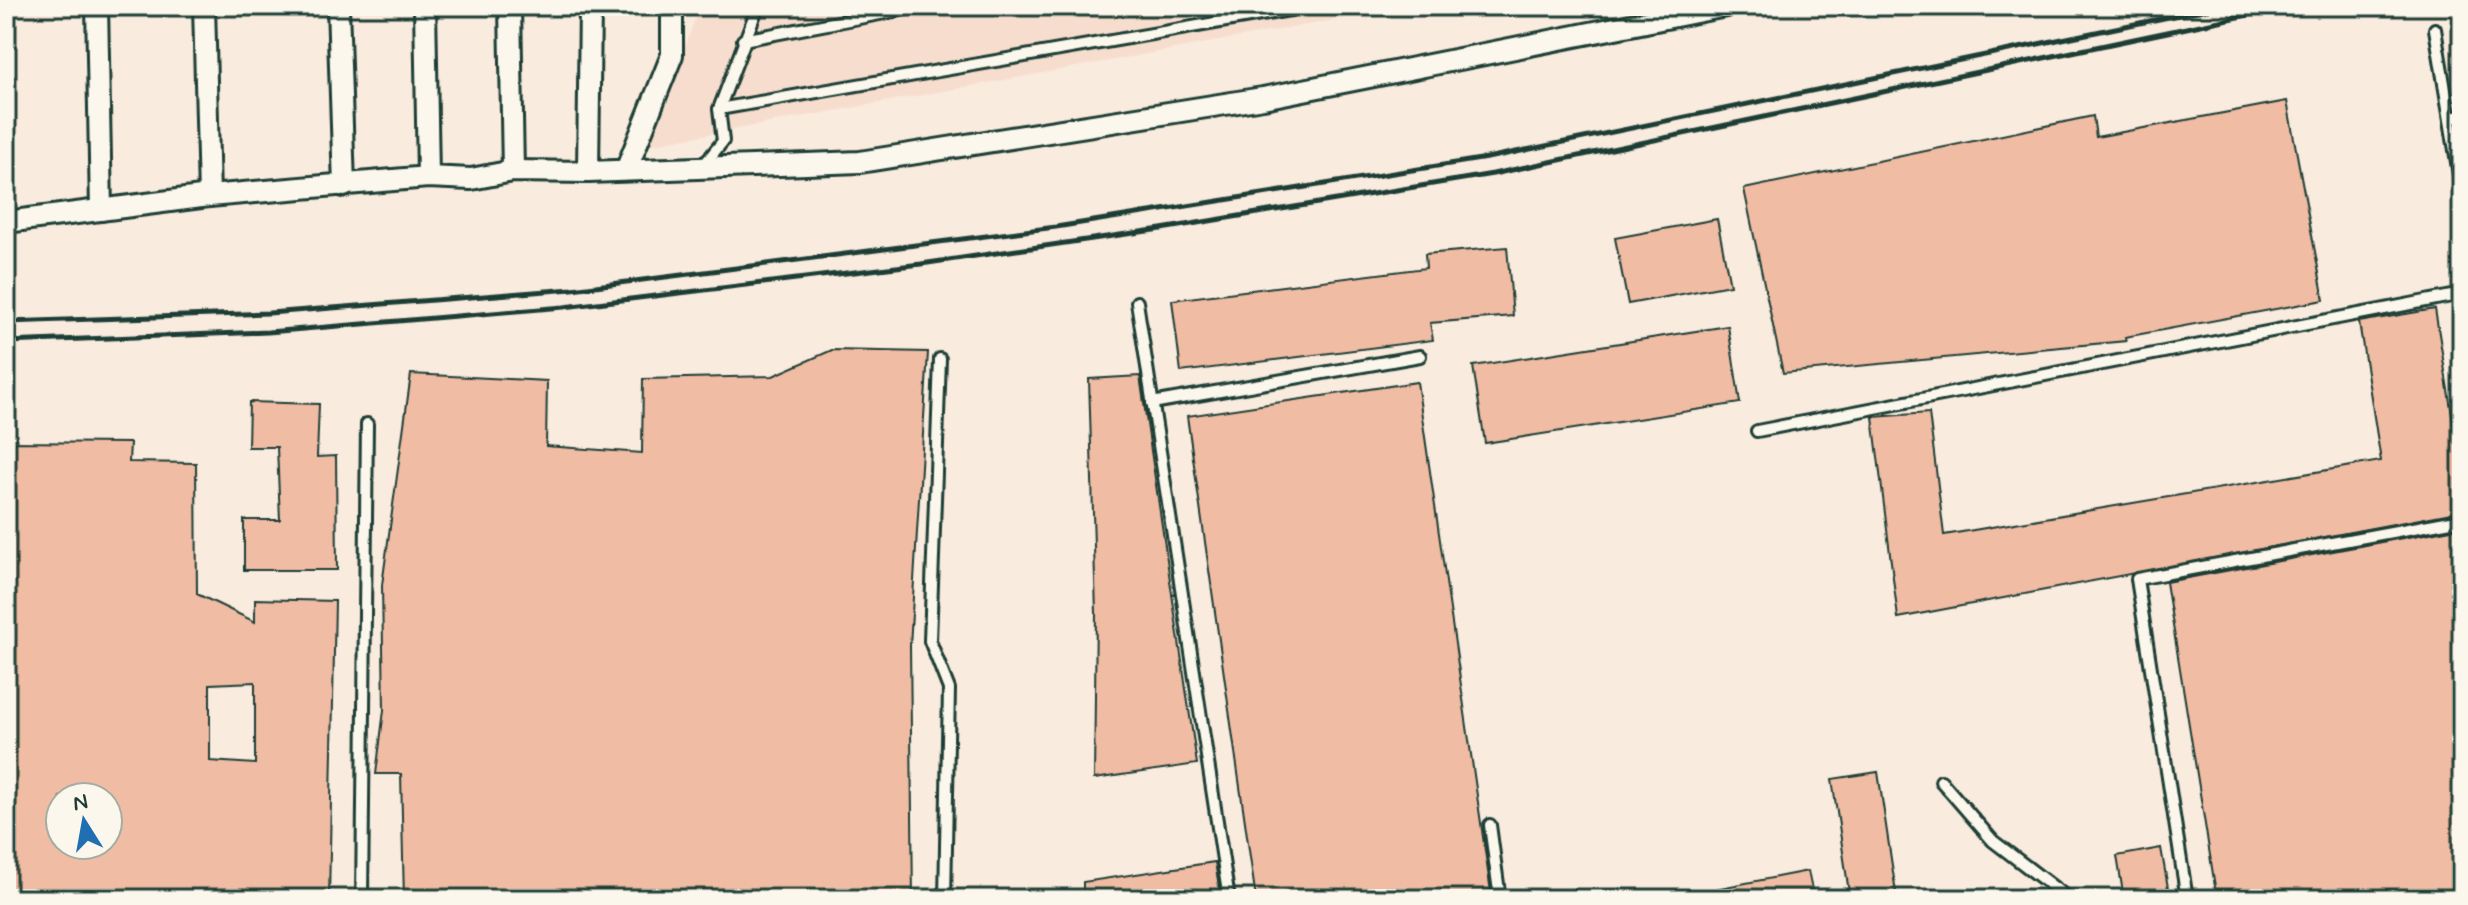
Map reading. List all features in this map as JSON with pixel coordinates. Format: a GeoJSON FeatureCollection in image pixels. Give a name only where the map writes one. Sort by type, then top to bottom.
{"type":"FeatureCollection","features":[{"type":"Feature","properties":{"kind":"street"},"geometry":{"type":"LineString","coordinates":[[97,6],[101,210]]}},
{"type":"Feature","properties":{"kind":"street"},"geometry":{"type":"LineString","coordinates":[[204,6],[209,196]]}},
{"type":"Feature","properties":{"kind":"street"},"geometry":{"type":"LineString","coordinates":[[338,6],[344,186]]}},
{"type":"Feature","properties":{"kind":"street"},"geometry":{"type":"LineString","coordinates":[[425,6],[428,177]]}},
{"type":"Feature","properties":{"kind":"street"},"geometry":{"type":"LineString","coordinates":[[510,6],[513,171]]}},
{"type":"Feature","properties":{"kind":"street"},"geometry":{"type":"LineString","coordinates":[[588,172],[590,6]]}},
{"type":"Feature","properties":{"kind":"street"},"geometry":{"type":"LineString","coordinates":[[627,168],[672,55],[672,6]]}},
{"type":"Feature","properties":{"kind":"street"},"geometry":{"type":"LineString","coordinates":[[6,222],[209,196],[428,177],[471,179],[513,171],[588,172],[627,168],[860,162],[1263,98],[1726,6]]}},
{"type":"Feature","properties":{"kind":"lane"},"geometry":{"type":"LineString","coordinates":[[703,166],[723,141],[719,109],[758,6]]}},
{"type":"Feature","properties":{"kind":"lane"},"geometry":{"type":"LineString","coordinates":[[743,40],[922,6]]}},
{"type":"Feature","properties":{"kind":"lane"},"geometry":{"type":"LineString","coordinates":[[719,109],[1313,6]]}},
{"type":"Feature","properties":{"kind":"lane"},"geometry":{"type":"LineString","coordinates":[[2435,29],[2462,193]]}},
{"type":"Feature","properties":{"kind":"lane"},"geometry":{"type":"LineString","coordinates":[[2450,118],[2462,116]]}},
{"type":"Feature","properties":{"kind":"lane"},"geometry":{"type":"LineString","coordinates":[[1757,431],[2462,294]]}},
{"type":"Feature","properties":{"kind":"lane"},"geometry":{"type":"LineString","coordinates":[[1137,302],[1229,899]]}},
{"type":"Feature","properties":{"kind":"lane"},"geometry":{"type":"LineString","coordinates":[[1152,403],[1420,356]]}},
{"type":"Feature","properties":{"kind":"lane"},"geometry":{"type":"LineString","coordinates":[[940,359],[930,641],[949,689],[945,899]]}},
{"type":"Feature","properties":{"kind":"lane"},"geometry":{"type":"LineString","coordinates":[[362,899],[367,424]]}},
{"type":"Feature","properties":{"kind":"lane"},"geometry":{"type":"LineString","coordinates":[[2187,899],[2137,579],[2462,519]]}},
{"type":"Feature","properties":{"kind":"lane"},"geometry":{"type":"LineString","coordinates":[[1941,781],[1993,841],[2069,899]]}},
{"type":"Feature","properties":{"kind":"lane"},"geometry":{"type":"LineString","coordinates":[[1490,825],[1500,899]]}},
{"type":"Feature","properties":{"kind":"shaded area"},"geometry":{"type":"Polygon","coordinates":[[[700,6],[1410,6],[648,145],[700,6]]]}},
{"type":"Feature","properties":{"kind":"building"},"geometry":{"type":"Polygon","coordinates":[[[2287,101],[2324,300],[2125,337],[2126,341],[1783,373],[1744,189],[2093,116],[2096,137],[2287,101]]]}},
{"type":"Feature","properties":{"kind":"building"},"geometry":{"type":"Polygon","coordinates":[[[1717,219],[1730,285],[1628,304],[1615,238],[1717,219]]]}},
{"type":"Feature","properties":{"kind":"building"},"geometry":{"type":"Polygon","coordinates":[[[1507,247],[1513,316],[1430,323],[1433,340],[1181,372],[1172,300],[1426,268],[1425,254],[1507,247]]]}},
{"type":"Feature","properties":{"kind":"building"},"geometry":{"type":"Polygon","coordinates":[[[2435,309],[2462,477],[2462,511],[1898,618],[1873,417],[1929,413],[1944,535],[2381,461],[2359,322],[2435,309]]]}},
{"type":"Feature","properties":{"kind":"building"},"geometry":{"type":"Polygon","coordinates":[[[1728,326],[1740,403],[1485,443],[1473,366],[1728,326]]]}},
{"type":"Feature","properties":{"kind":"building"},"geometry":{"type":"Polygon","coordinates":[[[832,350],[928,352],[910,646],[913,899],[404,899],[401,774],[376,774],[384,710],[382,585],[411,374],[547,381],[546,446],[642,453],[643,379],[773,376],[832,350]]]}},
{"type":"Feature","properties":{"kind":"building"},"geometry":{"type":"Polygon","coordinates":[[[1140,376],[1197,764],[1094,779],[1096,613],[1089,379],[1140,376]]]}},
{"type":"Feature","properties":{"kind":"building"},"geometry":{"type":"Polygon","coordinates":[[[1417,382],[1492,899],[1256,899],[1187,416],[1417,382]]]}},
{"type":"Feature","properties":{"kind":"building"},"geometry":{"type":"Polygon","coordinates":[[[249,402],[319,404],[317,457],[336,456],[337,570],[244,570],[244,520],[280,520],[277,447],[248,447],[249,402]]]}},
{"type":"Feature","properties":{"kind":"building"},"geometry":{"type":"Polygon","coordinates":[[[6,442],[130,443],[129,462],[196,463],[197,594],[255,622],[255,599],[335,601],[329,899],[6,899],[6,442]],[[255,682],[210,684],[210,761],[255,764],[255,682]]]}},
{"type":"Feature","properties":{"kind":"building"},"geometry":{"type":"Polygon","coordinates":[[[2462,527],[2462,899],[2217,899],[2166,582],[2462,527]]]}},
{"type":"Feature","properties":{"kind":"building"},"geometry":{"type":"Polygon","coordinates":[[[1878,772],[1897,899],[1850,899],[1832,779],[1878,772]]]}},
{"type":"Feature","properties":{"kind":"building"},"geometry":{"type":"Polygon","coordinates":[[[2161,848],[2170,899],[2124,899],[2117,856],[2161,848]]]}},
{"type":"Feature","properties":{"kind":"building"},"geometry":{"type":"Polygon","coordinates":[[[1215,862],[1221,899],[1083,899],[1083,882],[1215,862]]]}},
{"type":"Feature","properties":{"kind":"building"},"geometry":{"type":"Polygon","coordinates":[[[1808,871],[1814,899],[1699,899],[1699,892],[1808,871]]]}},
{"type":"Feature","properties":{"kind":"railway"},"geometry":{"type":"LineString","coordinates":[[6,322],[269,313],[572,289],[1056,227],[1487,158],[2222,6]]}},
{"type":"Feature","properties":{"kind":"railway"},"geometry":{"type":"LineString","coordinates":[[6,342],[268,332],[564,307],[921,264],[1161,229],[1493,174],[2291,6]]}}]}
